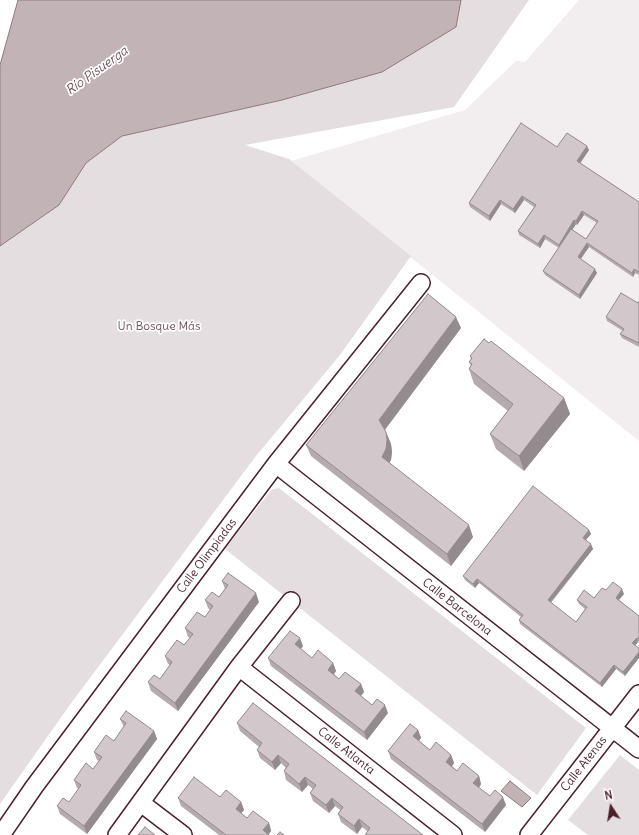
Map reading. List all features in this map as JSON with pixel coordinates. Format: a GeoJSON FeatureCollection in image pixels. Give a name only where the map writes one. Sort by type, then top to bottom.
{"type":"FeatureCollection","features":[{"type":"Feature","properties":{"kind":"street","name":"Calle Olimpiadas"},"geometry":{"type":"LineString","coordinates":[[1,835],[34,786],[276,464],[421,283]]}},
{"type":"Feature","properties":{"kind":"street","name":"Calle Barcelona"},"geometry":{"type":"LineString","coordinates":[[276,464],[639,748]]}},
{"type":"Feature","properties":{"kind":"street"},"geometry":{"type":"LineString","coordinates":[[117,835],[239,667],[291,601]]}},
{"type":"Feature","properties":{"kind":"street","name":"Calle Atlanta"},"geometry":{"type":"LineString","coordinates":[[239,667],[453,835]]}},
{"type":"Feature","properties":{"kind":"street","name":"Calle Atenas"},"geometry":{"type":"LineString","coordinates":[[529,835],[639,694]]}},
{"type":"Feature","properties":{"kind":"street"},"geometry":{"type":"LineString","coordinates":[[141,803],[183,835]]}},
{"type":"Feature","properties":{"kind":"shaded area"},"geometry":{"type":"Polygon","coordinates":[[[579,0],[639,0],[639,441],[291,161],[465,110],[516,61],[525,62],[579,0]]]}},
{"type":"Feature","properties":{"kind":"green space","name":"Un Bosque Más"},"geometry":{"type":"Polygon","coordinates":[[[461,0],[529,0],[454,107],[245,145],[289,159],[411,256],[340,355],[256,456],[69,706],[0,804],[0,246],[59,205],[86,163],[122,136],[282,100],[456,27],[461,0]]]}},
{"type":"Feature","properties":{"kind":"green space"},"geometry":{"type":"Polygon","coordinates":[[[279,488],[586,728],[537,795],[225,549],[272,489],[279,488]]]}},
{"type":"Feature","properties":{"kind":"green space"},"geometry":{"type":"Polygon","coordinates":[[[620,755],[639,770],[639,835],[588,835],[568,820],[620,755]]]}},
{"type":"Feature","properties":{"kind":"water","name":"Río Pisuerga"},"geometry":{"type":"Polygon","coordinates":[[[18,0],[461,0],[456,27],[382,72],[282,100],[122,136],[86,163],[59,205],[0,246],[0,65],[18,0]]]}},
{"type":"Feature","properties":{"kind":"water"},"geometry":{"type":"Polygon","coordinates":[[[510,781],[531,798],[522,807],[501,791],[510,781]]]}},
{"type":"Feature","properties":{"kind":"building"},"geometry":{"type":"Polygon","coordinates":[[[521,123],[557,147],[567,133],[587,146],[577,161],[639,202],[639,272],[634,269],[632,273],[587,243],[578,257],[595,269],[579,295],[543,271],[571,229],[586,239],[598,221],[582,211],[576,221],[574,220],[559,245],[544,235],[538,244],[518,231],[536,205],[522,196],[513,209],[500,200],[489,216],[469,203],[521,123]]]}},
{"type":"Feature","properties":{"kind":"building"},"geometry":{"type":"Polygon","coordinates":[[[621,293],[638,303],[639,301],[639,343],[620,334],[624,329],[606,317],[621,293]]]}},
{"type":"Feature","properties":{"kind":"building"},"geometry":{"type":"Polygon","coordinates":[[[428,294],[456,317],[379,420],[386,432],[387,440],[386,449],[382,457],[469,525],[447,554],[306,445],[428,294]]]}},
{"type":"Feature","properties":{"kind":"building"},"geometry":{"type":"Polygon","coordinates":[[[484,339],[489,343],[491,341],[564,398],[519,456],[490,434],[513,404],[469,369],[472,364],[469,362],[472,358],[470,356],[484,339]]]}},
{"type":"Feature","properties":{"kind":"building"},"geometry":{"type":"Polygon","coordinates":[[[533,486],[589,530],[583,538],[591,544],[548,600],[576,622],[587,607],[577,600],[584,590],[594,598],[602,588],[606,590],[613,582],[622,589],[616,598],[639,616],[639,639],[637,638],[632,643],[639,648],[639,652],[623,672],[614,665],[600,683],[519,620],[523,615],[477,579],[473,584],[463,576],[533,486]]]}},
{"type":"Feature","properties":{"kind":"building"},"geometry":{"type":"Polygon","coordinates":[[[228,573],[256,593],[175,703],[148,682],[154,675],[160,679],[172,662],[165,656],[177,640],[184,645],[193,634],[185,628],[197,612],[205,617],[213,606],[205,600],[212,592],[219,597],[228,585],[222,581],[228,573]]]}},
{"type":"Feature","properties":{"kind":"building"},"geometry":{"type":"Polygon","coordinates":[[[290,631],[300,638],[295,644],[312,658],[318,650],[333,663],[328,670],[339,679],[345,672],[361,684],[355,691],[372,705],[377,699],[385,705],[364,732],[268,658],[290,631]]]}},
{"type":"Feature","properties":{"kind":"building"},"geometry":{"type":"Polygon","coordinates":[[[253,703],[423,835],[365,835],[370,828],[359,819],[354,826],[338,814],[343,807],[332,798],[326,805],[310,793],[316,785],[305,777],[299,784],[284,771],[289,764],[278,755],[272,762],[257,750],[262,743],[237,723],[253,703]]]}},
{"type":"Feature","properties":{"kind":"building"},"geometry":{"type":"Polygon","coordinates":[[[126,711],[154,731],[84,826],[57,806],[63,798],[69,802],[81,785],[74,780],[86,763],[93,769],[102,757],[94,752],[106,735],[114,741],[126,723],[120,719],[126,711]]]}},
{"type":"Feature","properties":{"kind":"building"},"geometry":{"type":"Polygon","coordinates":[[[410,724],[418,730],[413,736],[430,750],[436,742],[451,755],[446,762],[457,771],[463,763],[479,776],[473,783],[490,796],[495,790],[503,797],[482,824],[388,751],[410,724]]]}},
{"type":"Feature","properties":{"kind":"building"},"geometry":{"type":"Polygon","coordinates":[[[194,777],[220,797],[226,790],[241,802],[236,809],[247,818],[253,811],[269,823],[263,830],[269,835],[226,835],[178,798],[194,777]]]}},
{"type":"Feature","properties":{"kind":"building"},"geometry":{"type":"Polygon","coordinates":[[[145,827],[155,835],[138,835],[145,827]]]}},
{"type":"Feature","properties":{"kind":"building"},"geometry":{"type":"Polygon","coordinates":[[[280,832],[284,835],[277,835],[280,832]]]}}]}
